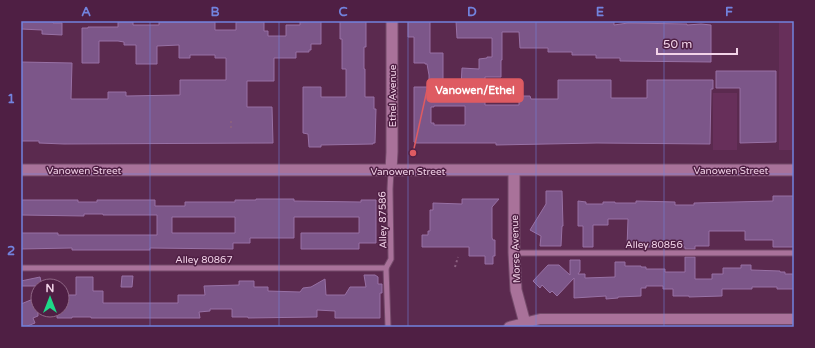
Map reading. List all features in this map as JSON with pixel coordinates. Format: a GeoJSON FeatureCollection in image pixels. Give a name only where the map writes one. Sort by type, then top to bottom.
{"type":"FeatureCollection","features":[{"type":"Feature","properties":{"kind":"main road","name":"Ethel Avenue"},"geometry":{"type":"LineString","coordinates":[[391,170],[392,21]]}},
{"type":"Feature","properties":{"kind":"main road","name":"Vanowen Street"},"geometry":{"type":"LineString","coordinates":[[21,170],[794,170]]}},
{"type":"Feature","properties":{"kind":"main road","name":"Morse Avenue"},"geometry":{"type":"LineString","coordinates":[[514,171],[514,252],[516,290],[525,325]]}},
{"type":"Feature","properties":{"kind":"street"},"geometry":{"type":"LineString","coordinates":[[509,327],[525,325],[540,319],[794,319]]}},
{"type":"Feature","properties":{"kind":"lane","name":"Alley 87586"},"geometry":{"type":"LineString","coordinates":[[388,327],[386,268],[391,259],[391,170]]}},
{"type":"Feature","properties":{"kind":"lane","name":"Alley 80856"},"geometry":{"type":"LineString","coordinates":[[514,252],[794,253]]}},
{"type":"Feature","properties":{"kind":"lane","name":"Alley 80867"},"geometry":{"type":"LineString","coordinates":[[21,268],[386,268]]}},
{"type":"Feature","properties":{"kind":"path"},"geometry":{"type":"LineString","coordinates":[[231,121],[231,129]]}},
{"type":"Feature","properties":{"kind":"path"},"geometry":{"type":"LineString","coordinates":[[455,267],[458,257]]}},
{"type":"Feature","properties":{"kind":"shaded area"},"geometry":{"type":"Polygon","coordinates":[[[779,21],[794,21],[794,150],[779,150],[779,21]]]}},
{"type":"Feature","properties":{"kind":"shaded area"},"geometry":{"type":"Polygon","coordinates":[[[713,93],[737,93],[737,150],[713,150],[713,93]]]}},
{"type":"Feature","properties":{"kind":"building"},"geometry":{"type":"Polygon","coordinates":[[[21,21],[53,21],[53,23],[62,23],[62,35],[42,34],[42,30],[21,29],[21,21]]]}},
{"type":"Feature","properties":{"kind":"building"},"geometry":{"type":"Polygon","coordinates":[[[321,21],[321,44],[311,44],[311,50],[309,50],[309,52],[296,52],[296,58],[274,58],[274,81],[247,81],[247,107],[272,107],[273,143],[64,144],[39,143],[39,141],[21,141],[21,62],[72,63],[71,99],[108,99],[108,92],[126,92],[126,96],[180,95],[180,80],[226,80],[226,58],[215,58],[215,55],[190,55],[190,58],[179,58],[179,45],[157,46],[157,64],[136,64],[136,45],[124,45],[124,42],[118,41],[99,41],[99,63],[82,63],[82,28],[118,27],[118,22],[133,22],[133,25],[159,25],[159,22],[215,22],[215,30],[236,30],[236,22],[264,22],[264,31],[268,31],[268,36],[286,36],[286,25],[300,25],[300,22],[321,21]]]}},
{"type":"Feature","properties":{"kind":"building"},"geometry":{"type":"Polygon","coordinates":[[[340,21],[366,21],[366,47],[364,47],[365,97],[374,97],[374,109],[376,109],[375,143],[321,145],[321,147],[309,147],[308,134],[303,133],[303,87],[321,87],[321,97],[346,97],[346,69],[342,69],[342,39],[340,39],[340,21]]]}},
{"type":"Feature","properties":{"kind":"building"},"geometry":{"type":"Polygon","coordinates":[[[408,21],[430,21],[430,53],[443,53],[443,87],[461,87],[462,68],[479,69],[479,59],[492,57],[492,38],[457,38],[456,21],[614,21],[614,25],[628,23],[711,25],[711,62],[620,61],[620,58],[596,58],[596,55],[572,55],[572,52],[548,52],[548,48],[520,48],[519,32],[502,32],[501,77],[485,77],[485,105],[519,105],[519,96],[530,96],[531,99],[558,99],[558,80],[611,80],[611,98],[647,98],[647,80],[713,80],[713,89],[711,89],[710,144],[597,143],[496,145],[496,143],[416,143],[414,142],[414,87],[429,87],[429,75],[427,64],[414,63],[414,37],[408,37],[408,21]],[[465,106],[431,107],[431,123],[434,123],[434,125],[465,125],[465,106]]]}},
{"type":"Feature","properties":{"kind":"building"},"geometry":{"type":"Polygon","coordinates":[[[716,71],[776,71],[776,142],[740,143],[740,88],[716,88],[716,71]]]}},
{"type":"Feature","properties":{"kind":"building"},"geometry":{"type":"Polygon","coordinates":[[[546,191],[562,191],[563,226],[561,246],[540,246],[541,236],[530,230],[546,204],[546,191]]]}},
{"type":"Feature","properties":{"kind":"building"},"geometry":{"type":"Polygon","coordinates":[[[773,196],[794,196],[794,247],[773,247],[773,240],[745,240],[745,231],[709,231],[709,246],[695,246],[695,249],[685,249],[685,247],[627,247],[628,219],[608,219],[608,225],[593,225],[593,247],[583,247],[583,226],[578,226],[578,201],[586,202],[586,204],[603,204],[603,202],[636,203],[636,201],[675,202],[675,205],[694,205],[694,203],[773,201],[773,196]]]}},
{"type":"Feature","properties":{"kind":"building"},"geometry":{"type":"Polygon","coordinates":[[[294,199],[294,201],[361,202],[361,200],[376,200],[376,243],[359,243],[359,249],[301,249],[301,233],[359,233],[359,217],[294,217],[294,238],[250,238],[250,243],[233,243],[233,249],[21,249],[21,233],[58,233],[58,235],[157,235],[157,215],[21,215],[22,200],[78,200],[78,202],[97,202],[97,200],[155,200],[155,206],[185,206],[185,202],[235,202],[235,200],[294,199]],[[172,217],[172,233],[235,233],[235,217],[172,217]]]}},
{"type":"Feature","properties":{"kind":"building"},"geometry":{"type":"Polygon","coordinates":[[[462,199],[499,199],[492,207],[492,238],[495,240],[495,256],[493,256],[493,264],[485,264],[485,256],[469,256],[469,247],[422,247],[422,235],[428,235],[428,231],[430,231],[430,210],[433,210],[433,203],[462,204],[462,199]]]}},
{"type":"Feature","properties":{"kind":"building"},"geometry":{"type":"Polygon","coordinates":[[[685,257],[695,257],[695,279],[712,279],[712,274],[723,274],[723,268],[741,268],[741,265],[751,265],[751,270],[780,271],[785,272],[785,274],[793,274],[794,289],[752,287],[752,289],[722,289],[722,296],[689,297],[673,296],[673,289],[663,289],[663,286],[646,286],[646,288],[641,288],[641,296],[606,299],[606,296],[574,298],[574,278],[557,296],[552,291],[550,293],[542,285],[540,288],[533,281],[548,265],[559,265],[570,275],[570,260],[580,260],[580,271],[578,274],[585,274],[585,278],[615,277],[615,262],[625,262],[625,266],[641,266],[646,267],[646,269],[665,269],[665,272],[685,272],[685,257]]]}},
{"type":"Feature","properties":{"kind":"building"},"geometry":{"type":"Polygon","coordinates":[[[364,275],[375,275],[378,277],[378,284],[382,284],[382,293],[380,293],[380,318],[335,318],[335,311],[317,310],[317,317],[248,318],[232,317],[232,309],[210,309],[210,311],[199,312],[200,318],[70,318],[70,295],[76,295],[76,277],[93,277],[93,291],[103,291],[103,303],[178,303],[178,295],[205,295],[204,286],[239,285],[239,281],[254,281],[254,287],[268,287],[268,291],[300,292],[303,288],[311,287],[325,279],[326,295],[345,295],[350,287],[366,287],[364,275]]]}},
{"type":"Feature","properties":{"kind":"building"},"geometry":{"type":"Polygon","coordinates":[[[122,276],[133,276],[132,287],[121,287],[122,276]]]}},
{"type":"Feature","properties":{"kind":"building"},"geometry":{"type":"Polygon","coordinates":[[[30,279],[30,286],[21,286],[21,281],[30,279]]]}},
{"type":"Feature","properties":{"kind":"building"},"geometry":{"type":"Polygon","coordinates":[[[30,300],[30,318],[33,318],[35,323],[21,327],[21,304],[30,300]]]}},
{"type":"Feature","properties":{"kind":"place","name":"Vanowen/Ethel"},"geometry":{"type":"Point","coordinates":[413,153]}}]}
